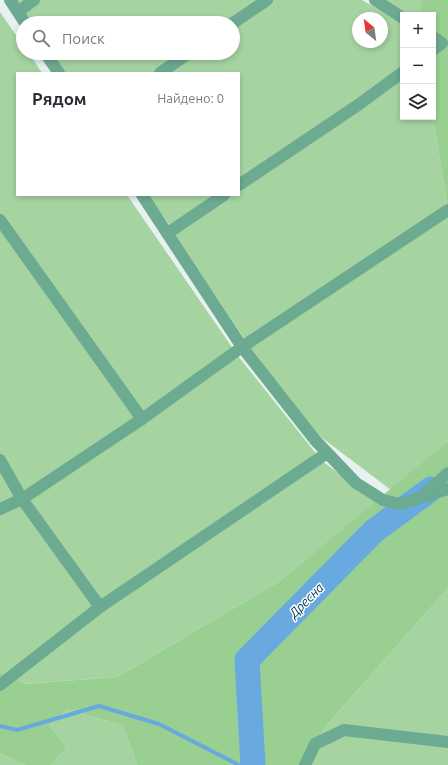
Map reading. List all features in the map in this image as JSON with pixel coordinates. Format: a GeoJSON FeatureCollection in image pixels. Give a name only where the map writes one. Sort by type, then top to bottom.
{"type":"FeatureCollection","features":[{"type":"Feature","properties":{"kind":"lane"},"geometry":{"type":"LineString","coordinates":[[10,0],[21,16]]}},
{"type":"Feature","properties":{"kind":"lane"},"geometry":{"type":"LineString","coordinates":[[18,12],[34,0]]}},
{"type":"Feature","properties":{"kind":"lane"},"geometry":{"type":"LineString","coordinates":[[240,18],[266,0]]}},
{"type":"Feature","properties":{"kind":"lane"},"geometry":{"type":"LineString","coordinates":[[375,0],[400,16]]}},
{"type":"Feature","properties":{"kind":"lane"},"geometry":{"type":"LineString","coordinates":[[436,39],[442,43],[436,48]]}},
{"type":"Feature","properties":{"kind":"lane"},"geometry":{"type":"LineString","coordinates":[[50,60],[58,72]]}},
{"type":"Feature","properties":{"kind":"lane"},"geometry":{"type":"LineString","coordinates":[[162,72],[180,60]]}},
{"type":"Feature","properties":{"kind":"lane"},"geometry":{"type":"LineString","coordinates":[[240,184],[358,105],[400,74]]}},
{"type":"Feature","properties":{"kind":"lane"},"geometry":{"type":"LineString","coordinates":[[143,196],[242,347],[315,440],[356,483],[383,500],[400,504],[448,489]]}},
{"type":"Feature","properties":{"kind":"lane"},"geometry":{"type":"LineString","coordinates":[[168,233],[223,196]]}},
{"type":"Feature","properties":{"kind":"lane"},"geometry":{"type":"LineString","coordinates":[[0,509],[22,499],[142,419],[242,347],[448,210]]}},
{"type":"Feature","properties":{"kind":"lane"},"geometry":{"type":"LineString","coordinates":[[0,220],[142,419]]}},
{"type":"Feature","properties":{"kind":"lane"},"geometry":{"type":"LineString","coordinates":[[0,685],[100,607],[327,453]]}},
{"type":"Feature","properties":{"kind":"lane"},"geometry":{"type":"LineString","coordinates":[[0,460],[22,499],[100,607]]}},
{"type":"Feature","properties":{"kind":"lane"},"geometry":{"type":"LineString","coordinates":[[421,498],[448,473]]}},
{"type":"Feature","properties":{"kind":"lane"},"geometry":{"type":"LineString","coordinates":[[305,765],[315,744],[344,730],[448,742]]}},
{"type":"Feature","properties":{"kind":"green space"},"geometry":{"type":"Polygon","coordinates":[[[16,0],[362,0],[383,12],[352,12],[352,48],[388,48],[388,15],[400,21],[400,120],[433,120],[448,210],[448,441],[391,490],[317,434],[253,352],[169,224],[149,196],[240,196],[240,72],[63,72],[55,60],[240,60],[240,16],[26,16],[16,0]]]}},
{"type":"Feature","properties":{"kind":"green space"},"geometry":{"type":"Polygon","coordinates":[[[383,0],[421,0],[421,12],[404,12],[383,0]]]}},
{"type":"Feature","properties":{"kind":"green space"},"geometry":{"type":"Polygon","coordinates":[[[421,0],[448,0],[448,210],[433,120],[436,120],[436,12],[421,12],[421,0]]]}},
{"type":"Feature","properties":{"kind":"green space"},"geometry":{"type":"Polygon","coordinates":[[[0,12],[16,35],[16,60],[34,60],[41,72],[16,72],[16,196],[128,196],[238,356],[314,451],[326,464],[377,501],[280,581],[117,677],[22,684],[0,672],[0,12]]]}},
{"type":"Feature","properties":{"kind":"green space"},"geometry":{"type":"Polygon","coordinates":[[[448,441],[448,588],[324,728],[304,765],[137,765],[123,726],[68,709],[49,725],[67,747],[51,765],[25,765],[0,753],[0,672],[23,684],[117,677],[280,581],[448,441]]]}},
{"type":"Feature","properties":{"kind":"green space"},"geometry":{"type":"Polygon","coordinates":[[[448,588],[448,765],[304,765],[324,728],[448,588]]]}},
{"type":"Feature","properties":{"kind":"green space"},"geometry":{"type":"Polygon","coordinates":[[[68,709],[123,726],[137,765],[51,765],[67,747],[49,725],[68,709]]]}},
{"type":"Feature","properties":{"kind":"green space"},"geometry":{"type":"Polygon","coordinates":[[[0,753],[25,765],[0,765],[0,753]]]}},
{"type":"Feature","properties":{"kind":"waterway","name":"Дресна"},"geometry":{"type":"LineString","coordinates":[[253,765],[247,660],[374,531],[431,489]]}},
{"type":"Feature","properties":{"kind":"waterway"},"geometry":{"type":"LineString","coordinates":[[0,726],[17,730],[99,706],[159,724],[239,765]]}}]}
